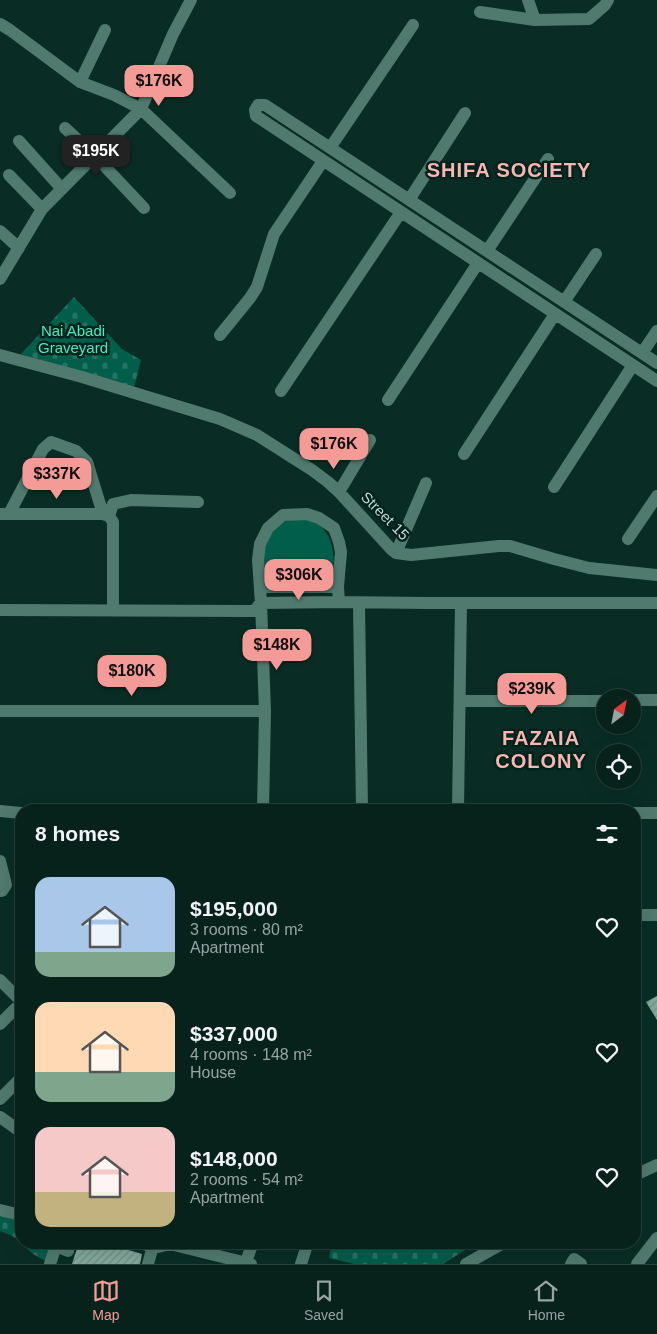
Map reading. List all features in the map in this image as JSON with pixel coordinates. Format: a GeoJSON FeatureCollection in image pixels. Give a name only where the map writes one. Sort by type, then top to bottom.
{"type":"FeatureCollection","features":[{"type":"Feature","properties":{"kind":"street"},"geometry":{"type":"LineString","coordinates":[[0,278],[42,209],[141,108],[172,34],[191,0]]}},
{"type":"Feature","properties":{"kind":"street"},"geometry":{"type":"LineString","coordinates":[[528,0],[535,20]]}},
{"type":"Feature","properties":{"kind":"street"},"geometry":{"type":"LineString","coordinates":[[480,12],[535,20],[589,19],[605,6],[608,0]]}},
{"type":"Feature","properties":{"kind":"street"},"geometry":{"type":"LineString","coordinates":[[0,24],[80,82],[141,108],[230,192]]}},
{"type":"Feature","properties":{"kind":"street"},"geometry":{"type":"LineString","coordinates":[[330,148],[414,25]]}},
{"type":"Feature","properties":{"kind":"street"},"geometry":{"type":"LineString","coordinates":[[80,82],[105,30]]}},
{"type":"Feature","properties":{"kind":"street"},"geometry":{"type":"LineString","coordinates":[[657,363],[265,105],[258,105],[255,110],[256,116],[657,381]]}},
{"type":"Feature","properties":{"kind":"street"},"geometry":{"type":"LineString","coordinates":[[409,200],[465,113]]}},
{"type":"Feature","properties":{"kind":"street"},"geometry":{"type":"LineString","coordinates":[[65,128],[95,156],[144,208]]}},
{"type":"Feature","properties":{"kind":"street"},"geometry":{"type":"LineString","coordinates":[[18,141],[62,189]]}},
{"type":"Feature","properties":{"kind":"street"},"geometry":{"type":"LineString","coordinates":[[487,251],[548,159]]}},
{"type":"Feature","properties":{"kind":"street"},"geometry":{"type":"LineString","coordinates":[[220,335],[257,287],[274,234],[323,161]]}},
{"type":"Feature","properties":{"kind":"street"},"geometry":{"type":"LineString","coordinates":[[9,176],[42,209]]}},
{"type":"Feature","properties":{"kind":"street"},"geometry":{"type":"LineString","coordinates":[[281,391],[401,212]]}},
{"type":"Feature","properties":{"kind":"street"},"geometry":{"type":"LineString","coordinates":[[0,232],[19,248]]}},
{"type":"Feature","properties":{"kind":"street"},"geometry":{"type":"LineString","coordinates":[[564,302],[596,254]]}},
{"type":"Feature","properties":{"kind":"street"},"geometry":{"type":"LineString","coordinates":[[388,400],[478,263]]}},
{"type":"Feature","properties":{"kind":"street"},"geometry":{"type":"LineString","coordinates":[[464,454],[556,314]]}},
{"type":"Feature","properties":{"kind":"street"},"geometry":{"type":"LineString","coordinates":[[642,353],[657,331]]}},
{"type":"Feature","properties":{"kind":"street","name":"Street 15"},"geometry":{"type":"LineString","coordinates":[[0,355],[220,419],[257,435],[312,470],[339,492],[396,553],[411,555],[510,546],[589,568],[657,575]]}},
{"type":"Feature","properties":{"kind":"street"},"geometry":{"type":"LineString","coordinates":[[554,487],[633,365]]}},
{"type":"Feature","properties":{"kind":"street"},"geometry":{"type":"LineString","coordinates":[[339,492],[370,440]]}},
{"type":"Feature","properties":{"kind":"street"},"geometry":{"type":"LineString","coordinates":[[4,514],[43,449],[51,442],[76,451],[87,462],[106,515],[113,522],[113,610]]}},
{"type":"Feature","properties":{"kind":"street"},"geometry":{"type":"LineString","coordinates":[[396,553],[426,483]]}},
{"type":"Feature","properties":{"kind":"street"},"geometry":{"type":"LineString","coordinates":[[628,539],[657,496]]}},
{"type":"Feature","properties":{"kind":"street"},"geometry":{"type":"LineString","coordinates":[[106,515],[113,504],[131,500],[198,502]]}},
{"type":"Feature","properties":{"kind":"street"},"geometry":{"type":"LineString","coordinates":[[4,514],[106,515]]}},
{"type":"Feature","properties":{"kind":"street"},"geometry":{"type":"LineString","coordinates":[[263,804],[265,711],[258,560],[260,544],[268,528],[283,515],[306,514],[319,518],[334,528],[341,552],[338,587],[339,602]]}},
{"type":"Feature","properties":{"kind":"street"},"geometry":{"type":"LineString","coordinates":[[260,587],[338,587]]}},
{"type":"Feature","properties":{"kind":"street"},"geometry":{"type":"LineString","coordinates":[[0,610],[248,611],[254,610],[261,603],[339,602],[657,603]]}},
{"type":"Feature","properties":{"kind":"street"},"geometry":{"type":"LineString","coordinates":[[358,603],[362,804]]}},
{"type":"Feature","properties":{"kind":"street"},"geometry":{"type":"LineString","coordinates":[[458,804],[460,603]]}},
{"type":"Feature","properties":{"kind":"street"},"geometry":{"type":"LineString","coordinates":[[641,700],[657,700]]}},
{"type":"Feature","properties":{"kind":"street"},"geometry":{"type":"LineString","coordinates":[[460,702],[596,701]]}},
{"type":"Feature","properties":{"kind":"street"},"geometry":{"type":"LineString","coordinates":[[0,711],[265,711]]}},
{"type":"Feature","properties":{"kind":"street"},"geometry":{"type":"LineString","coordinates":[[0,811],[15,812]]}},
{"type":"Feature","properties":{"kind":"street"},"geometry":{"type":"LineString","coordinates":[[641,813],[657,813]]}},
{"type":"Feature","properties":{"kind":"street"},"geometry":{"type":"LineString","coordinates":[[0,862],[6,885],[0,891]]}},
{"type":"Feature","properties":{"kind":"street"},"geometry":{"type":"LineString","coordinates":[[641,915],[657,915]]}},
{"type":"Feature","properties":{"kind":"street"},"geometry":{"type":"LineString","coordinates":[[0,980],[15,996]]}},
{"type":"Feature","properties":{"kind":"street"},"geometry":{"type":"LineString","coordinates":[[0,1024],[15,1008]]}},
{"type":"Feature","properties":{"kind":"street"},"geometry":{"type":"LineString","coordinates":[[0,1099],[15,1084]]}},
{"type":"Feature","properties":{"kind":"street"},"geometry":{"type":"LineString","coordinates":[[0,1117],[15,1128]]}},
{"type":"Feature","properties":{"kind":"street"},"geometry":{"type":"LineString","coordinates":[[641,1172],[657,1165]]}},
{"type":"Feature","properties":{"kind":"street"},"geometry":{"type":"LineString","coordinates":[[0,1210],[15,1214]]}},
{"type":"Feature","properties":{"kind":"street"},"geometry":{"type":"LineString","coordinates":[[637,1264],[657,1238]]}},
{"type":"Feature","properties":{"kind":"street"},"geometry":{"type":"LineString","coordinates":[[50,1264],[55,1249]]}},
{"type":"Feature","properties":{"kind":"street"},"geometry":{"type":"LineString","coordinates":[[148,1264],[152,1249]]}},
{"type":"Feature","properties":{"kind":"street"},"geometry":{"type":"LineString","coordinates":[[194,1249],[249,1263],[252,1249]]}},
{"type":"Feature","properties":{"kind":"street"},"geometry":{"type":"LineString","coordinates":[[301,1264],[306,1249]]}},
{"type":"Feature","properties":{"kind":"street"},"geometry":{"type":"LineString","coordinates":[[466,1264],[493,1249]]}},
{"type":"Feature","properties":{"kind":"street"},"geometry":{"type":"LineString","coordinates":[[571,1264],[574,1259],[582,1264]]}},
{"type":"Feature","properties":{"kind":"green space","name":"Nai Abadi Graveyard"},"geometry":{"type":"Polygon","coordinates":[[[74,297],[122,349],[141,360],[134,388],[21,354],[74,297]]]}},
{"type":"Feature","properties":{"kind":"green space"},"geometry":{"type":"Polygon","coordinates":[[[307,519],[317,523],[324,529],[332,545],[333,583],[267,582],[264,575],[263,558],[272,532],[284,522],[307,519]]]}},
{"type":"Feature","properties":{"kind":"green space"},"geometry":{"type":"Polygon","coordinates":[[[0,1216],[15,1220],[15,1238],[0,1231],[0,1216]]]}},
{"type":"Feature","properties":{"kind":"green space"},"geometry":{"type":"Polygon","coordinates":[[[28,1249],[53,1249],[49,1263],[28,1249]]]}},
{"type":"Feature","properties":{"kind":"green space"},"geometry":{"type":"Polygon","coordinates":[[[331,1249],[467,1249],[443,1264],[354,1264],[329,1258],[331,1249]]]}},
{"type":"Feature","properties":{"kind":"building"},"geometry":{"type":"Polygon","coordinates":[[[657,996],[657,1020],[646,1002],[657,996]]]}},
{"type":"Feature","properties":{"kind":"building"},"geometry":{"type":"Polygon","coordinates":[[[77,1249],[125,1249],[142,1254],[140,1264],[72,1264],[77,1249]]]}},
{"type":"Feature","properties":{"kind":"district","name":"SHIFA SOCIETY"},"geometry":{"type":"Point","coordinates":[509,170]}},
{"type":"Feature","properties":{"kind":"district","name":"FAZAIA COLONY"},"geometry":{"type":"Point","coordinates":[541,750]}}]}
